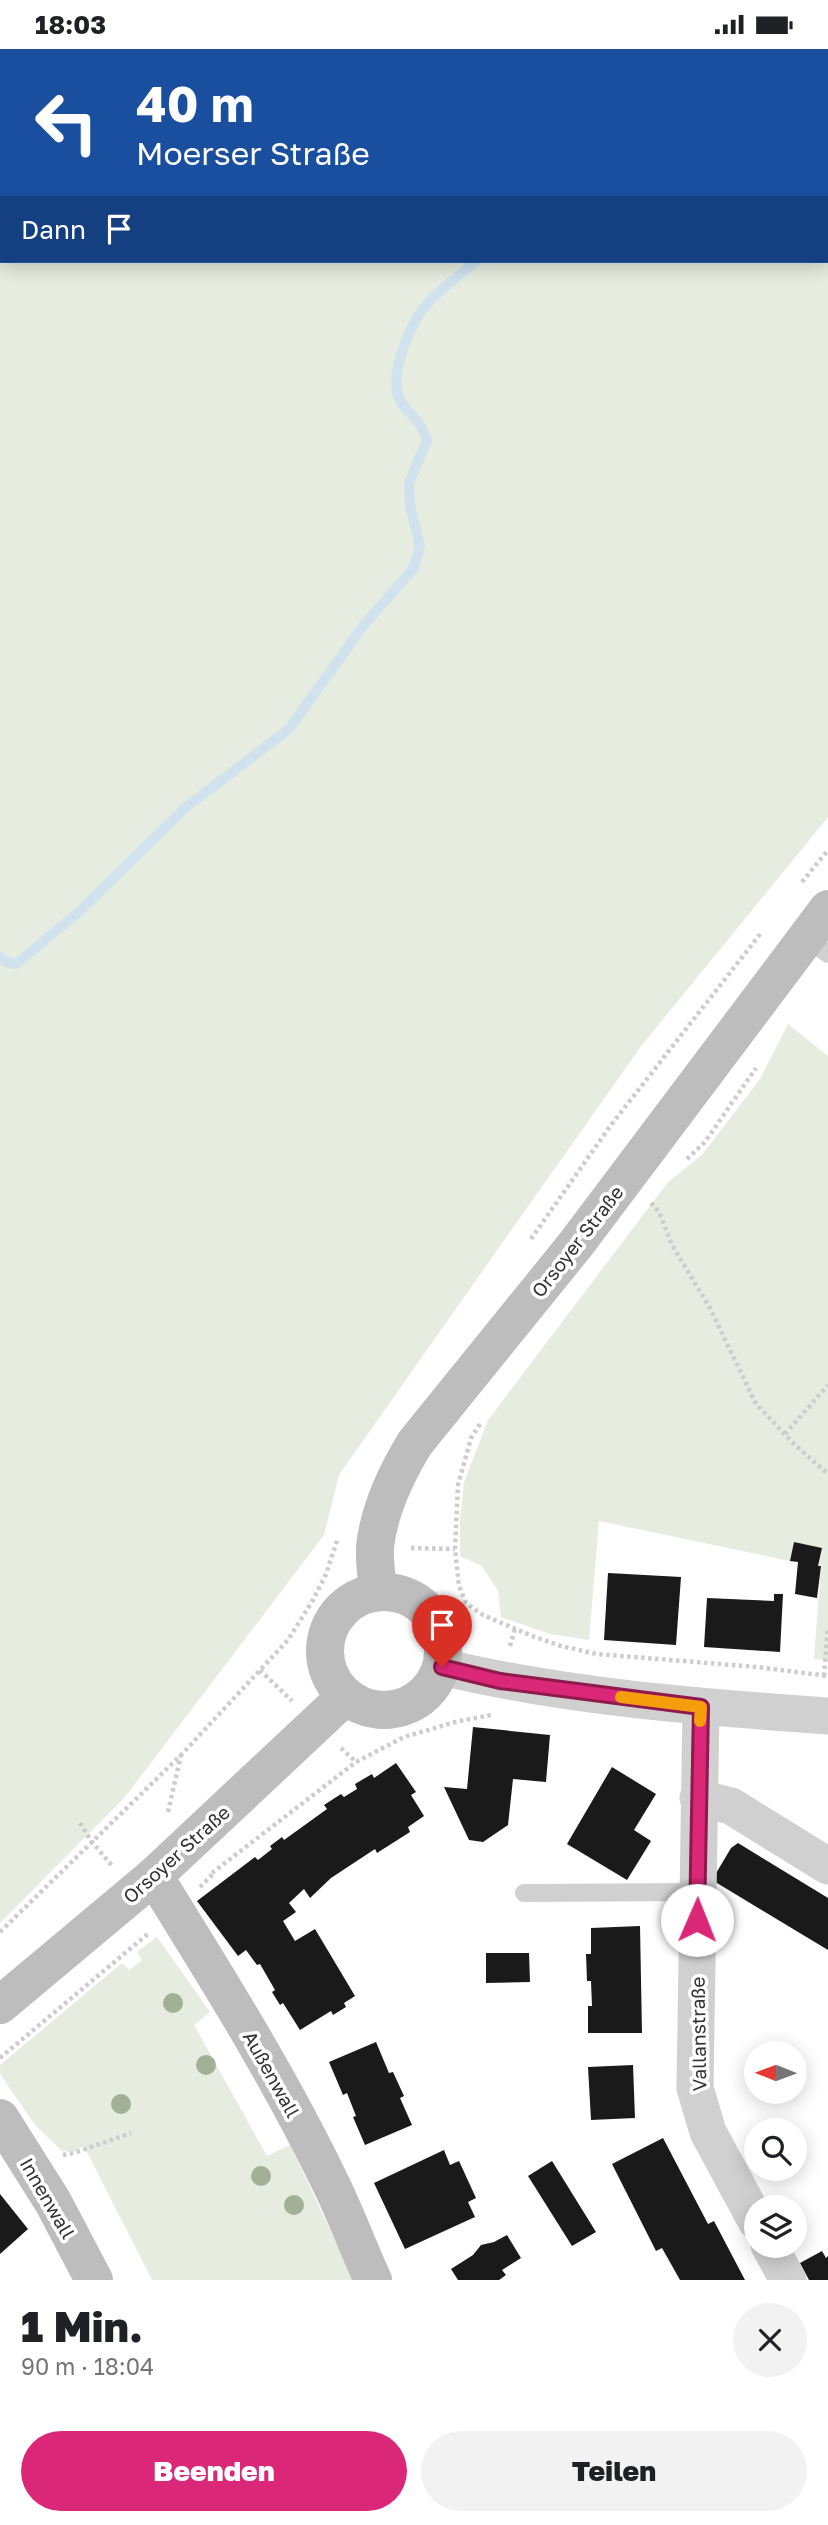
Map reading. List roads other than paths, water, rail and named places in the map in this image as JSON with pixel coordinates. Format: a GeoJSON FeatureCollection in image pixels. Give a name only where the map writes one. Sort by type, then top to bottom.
{"type":"FeatureCollection","features":[{"type":"Feature","properties":{"kind":"street","name":"Orsoyer Straße"},"geometry":{"type":"LineString","coordinates":[[378,1592],[375,1548],[398,1471],[415,1443],[820,934]]}},
{"type":"Feature","properties":{"kind":"street"},"geometry":{"type":"LineString","coordinates":[[378,1592],[401,1594],[422,1605],[436,1622],[443,1644],[442,1667],[431,1688],[413,1703],[390,1710],[366,1708],[346,1696],[335,1685],[325,1655],[326,1639],[333,1622],[345,1607],[360,1597],[378,1592]]}},
{"type":"Feature","properties":{"kind":"street"},"geometry":{"type":"LineString","coordinates":[[442,1667],[500,1681],[701,1707],[825,1715]]}},
{"type":"Feature","properties":{"kind":"street","name":"Orsoyer Straße"},"geometry":{"type":"LineString","coordinates":[[0,2005],[144,1884],[346,1696]]}},
{"type":"Feature","properties":{"kind":"street","name":"Vallanstraße"},"geometry":{"type":"LineString","coordinates":[[701,1707],[695,2088],[708,2132],[744,2199]]}},
{"type":"Feature","properties":{"kind":"street"},"geometry":{"type":"LineString","coordinates":[[698,1798],[731,1806],[828,1866]]}},
{"type":"Feature","properties":{"kind":"street","name":"Außenwall"},"geometry":{"type":"LineString","coordinates":[[144,1884],[176,1911],[226,1993],[330,2182],[373,2280]]}},
{"type":"Feature","properties":{"kind":"street","name":"Innenwall"},"geometry":{"type":"LineString","coordinates":[[0,2118],[53,2201],[94,2280]]}},
{"type":"Feature","properties":{"kind":"street"},"geometry":{"type":"LineString","coordinates":[[776,2258],[788,2280]]}},
{"type":"Feature","properties":{"kind":"lane"},"geometry":{"type":"LineString","coordinates":[[524,1893],[697,1892]]}},
{"type":"Feature","properties":{"kind":"waterway"},"geometry":{"type":"LineString","coordinates":[[0,957],[6,962],[16,964],[80,911],[185,808],[289,729],[363,626],[413,569],[420,546],[410,506],[409,483],[427,440],[420,425],[399,399],[396,385],[399,360],[409,334],[427,304],[474,263]]}}]}
